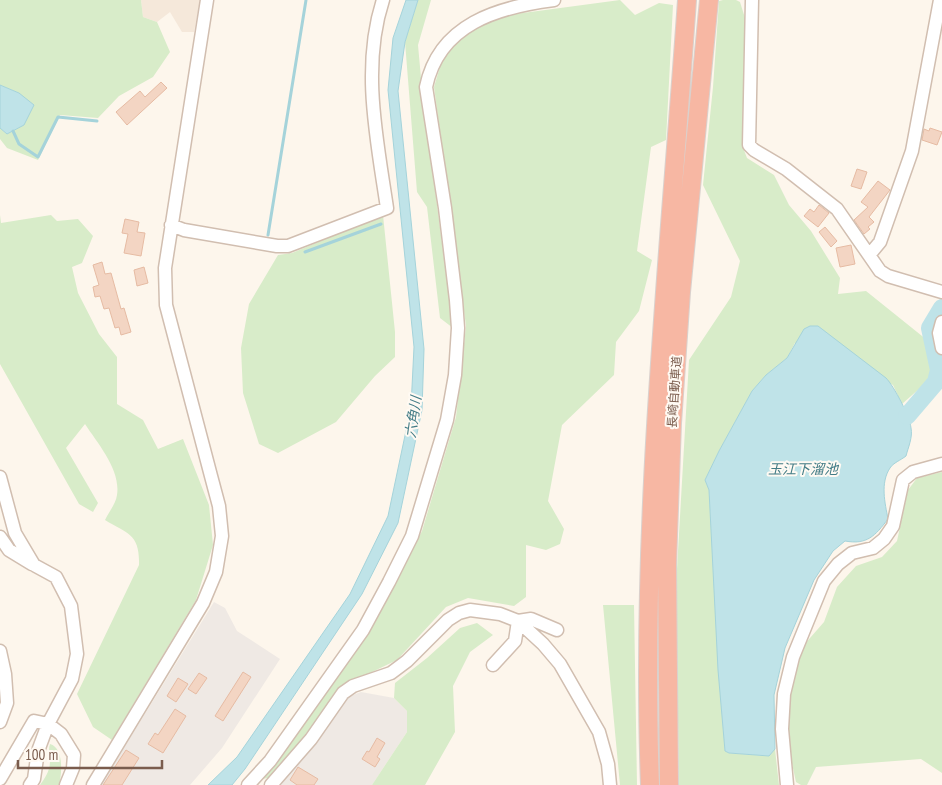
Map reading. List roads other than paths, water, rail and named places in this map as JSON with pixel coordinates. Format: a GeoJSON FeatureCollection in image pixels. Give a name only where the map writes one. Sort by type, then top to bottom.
{"type":"FeatureCollection","features":[{"type":"Feature","properties":{"kind":"highway","name":"長崎自動車道"},"geometry":{"type":"LineString","coordinates":[[669,785],[667,565],[672,423],[681,292],[708,5]]}},
{"type":"Feature","properties":{"kind":"highway","name":"長崎自動車道"},"geometry":{"type":"LineString","coordinates":[[650,785],[648,722],[650,555],[664,290],[687,7]]}},
{"type":"Feature","properties":{"kind":"street"},"geometry":{"type":"LineString","coordinates":[[94,785],[203,604],[216,572],[222,536],[213,484],[166,305],[165,268],[207,0]]}},
{"type":"Feature","properties":{"kind":"street"},"geometry":{"type":"LineString","coordinates":[[171,225],[184,230],[277,246],[288,246],[387,208],[370,81],[378,15],[383,0]]}},
{"type":"Feature","properties":{"kind":"street"},"geometry":{"type":"LineString","coordinates":[[248,785],[270,761],[363,630],[412,536],[447,420],[455,375],[458,328],[445,208],[426,87],[429,72],[446,45],[471,23],[500,5],[554,0]]}},
{"type":"Feature","properties":{"kind":"street"},"geometry":{"type":"LineString","coordinates":[[752,0],[749,145],[786,169],[837,209],[880,271],[888,276],[942,292]]}},
{"type":"Feature","properties":{"kind":"street"},"geometry":{"type":"LineString","coordinates":[[870,254],[880,242],[912,151],[940,0]]}},
{"type":"Feature","properties":{"kind":"street"},"geometry":{"type":"LineString","coordinates":[[942,322],[939,333],[942,348]]}},
{"type":"Feature","properties":{"kind":"street"},"geometry":{"type":"LineString","coordinates":[[787,785],[782,729],[784,694],[793,657],[824,581],[838,564],[852,553],[873,548],[884,539],[893,526],[904,480],[913,472],[942,464]]}},
{"type":"Feature","properties":{"kind":"street"},"geometry":{"type":"LineString","coordinates":[[0,477],[15,532],[34,565]]}},
{"type":"Feature","properties":{"kind":"street"},"geometry":{"type":"LineString","coordinates":[[0,537],[9,550],[56,577],[71,606],[77,654],[72,679],[48,724],[38,751],[34,779],[30,785]]}},
{"type":"Feature","properties":{"kind":"street"},"geometry":{"type":"LineString","coordinates":[[271,785],[311,739],[343,693],[353,686],[391,673],[407,661],[448,620],[470,610],[500,614],[518,621],[543,644],[560,664],[599,732],[608,764],[610,785]]}},
{"type":"Feature","properties":{"kind":"street"},"geometry":{"type":"LineString","coordinates":[[518,621],[531,619],[557,630]]}},
{"type":"Feature","properties":{"kind":"street"},"geometry":{"type":"LineString","coordinates":[[493,665],[515,641],[518,621]]}},
{"type":"Feature","properties":{"kind":"street"},"geometry":{"type":"LineString","coordinates":[[0,651],[5,674],[7,703],[0,722]]}},
{"type":"Feature","properties":{"kind":"street"},"geometry":{"type":"LineString","coordinates":[[0,779],[34,721],[48,724],[61,734],[74,756],[73,768],[66,785]]}},
{"type":"Feature","properties":{"kind":"water","name":"六角川"},"geometry":{"type":"Polygon","coordinates":[[[406,0],[418,0],[405,42],[398,91],[424,349],[422,410],[398,523],[362,594],[245,769],[232,785],[208,785],[237,757],[350,594],[388,516],[411,407],[414,347],[388,90],[393,38],[406,0]]]}},
{"type":"Feature","properties":{"kind":"water"},"geometry":{"type":"Polygon","coordinates":[[[0,85],[19,93],[34,105],[24,125],[7,134],[0,128],[0,85]]]}},
{"type":"Feature","properties":{"kind":"water","name":"玉江下溜池"},"geometry":{"type":"Polygon","coordinates":[[[810,326],[818,326],[886,378],[897,394],[908,417],[911,439],[906,456],[891,466],[885,480],[884,493],[888,519],[870,538],[859,542],[845,541],[833,551],[814,580],[785,648],[774,695],[775,749],[769,756],[729,753],[725,751],[718,670],[709,490],[705,480],[752,391],[766,375],[787,358],[804,329],[810,326]]]}},
{"type":"Feature","properties":{"kind":"waterway"},"geometry":{"type":"LineString","coordinates":[[268,235],[306,0]]}},
{"type":"Feature","properties":{"kind":"waterway"},"geometry":{"type":"LineString","coordinates":[[13,131],[19,144],[38,157],[58,117],[97,121]]}},
{"type":"Feature","properties":{"kind":"waterway"},"geometry":{"type":"LineString","coordinates":[[305,252],[381,224]]}},
{"type":"Feature","properties":{"kind":"waterway"},"geometry":{"type":"LineString","coordinates":[[907,416],[936,382],[939,370],[930,328],[942,308]]}}]}
